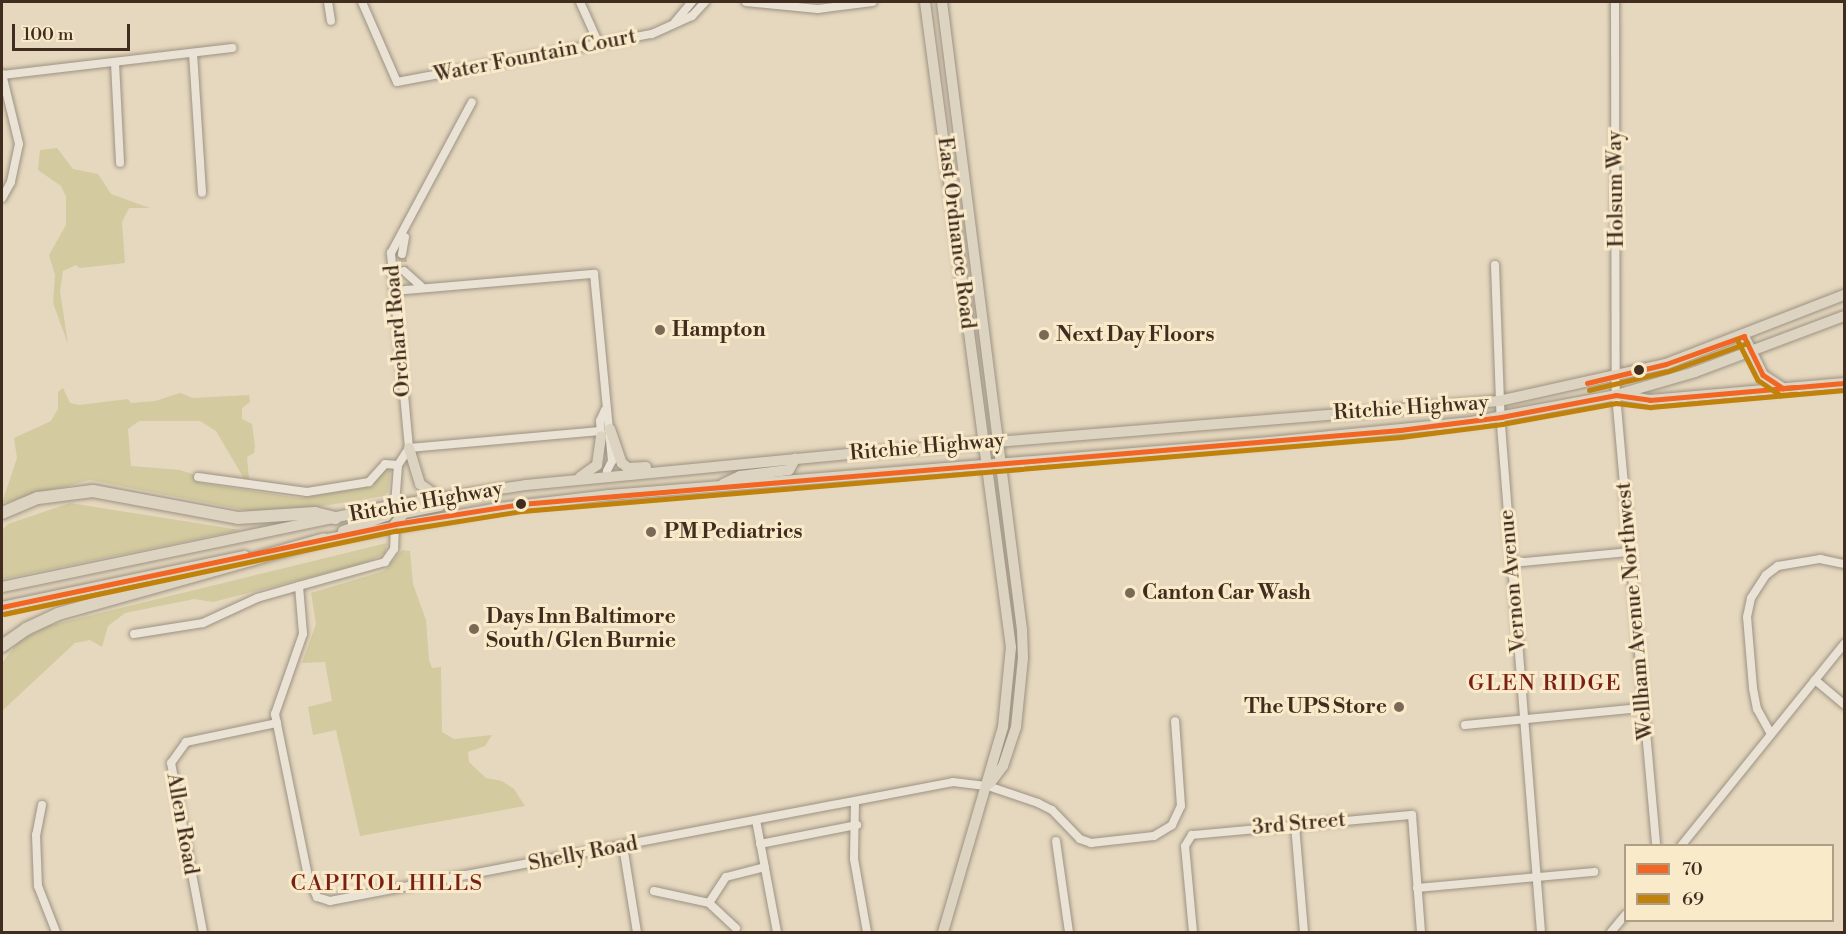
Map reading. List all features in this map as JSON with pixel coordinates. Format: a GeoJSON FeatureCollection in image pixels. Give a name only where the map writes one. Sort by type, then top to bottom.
{"type":"FeatureCollection","features":[{"type":"Feature","properties":{"kind":"highway"},"geometry":{"type":"LineString","coordinates":[[2,513],[38,498],[93,491],[238,518],[315,513],[335,518]]}},
{"type":"Feature","properties":{"kind":"highway"},"geometry":{"type":"LineString","coordinates":[[2,646],[26,628],[58,614],[324,539]]}},
{"type":"Feature","properties":{"kind":"main road","name":"East Ordnance Road"},"geometry":{"type":"LineString","coordinates":[[925,2],[1011,647],[1003,727],[988,786]]}},
{"type":"Feature","properties":{"kind":"main road","name":"East Ordnance Road"},"geometry":{"type":"LineString","coordinates":[[942,2],[1002,462],[1023,658],[1016,727],[1003,766],[988,786]]}},
{"type":"Feature","properties":{"kind":"main road","name":"Ritchie Highway"},"geometry":{"type":"LineString","coordinates":[[2,587],[395,505],[607,474],[675,471],[999,441],[1500,401],[1617,376],[1744,336],[1845,295]]}},
{"type":"Feature","properties":{"kind":"main road","name":"Ritchie Highway"},"geometry":{"type":"LineString","coordinates":[[2,607],[394,524],[530,503],[1002,462],[1270,442],[1500,417],[1616,395],[1751,352],[1845,316]]}},
{"type":"Feature","properties":{"kind":"main road"},"geometry":{"type":"LineString","coordinates":[[1744,336],[1763,375],[1783,388]]}},
{"type":"Feature","properties":{"kind":"main road"},"geometry":{"type":"LineString","coordinates":[[1616,395],[1650,400],[1845,383]]}},
{"type":"Feature","properties":{"kind":"main road"},"geometry":{"type":"LineString","coordinates":[[604,432],[628,468],[659,466],[675,471]]}},
{"type":"Feature","properties":{"kind":"main road"},"geometry":{"type":"LineString","coordinates":[[571,481],[588,474],[597,465],[604,432]]}},
{"type":"Feature","properties":{"kind":"main road"},"geometry":{"type":"LineString","coordinates":[[409,448],[420,484],[440,498]]}},
{"type":"Feature","properties":{"kind":"main road"},"geometry":{"type":"LineString","coordinates":[[718,487],[740,476],[789,470],[795,459]]}},
{"type":"Feature","properties":{"kind":"main road"},"geometry":{"type":"LineString","coordinates":[[394,524],[404,513],[439,506],[456,495]]}},
{"type":"Feature","properties":{"kind":"main road"},"geometry":{"type":"LineString","coordinates":[[324,539],[386,516],[395,505]]}},
{"type":"Feature","properties":{"kind":"main road"},"geometry":{"type":"LineString","coordinates":[[943,933],[962,859],[988,786]]}},
{"type":"Feature","properties":{"kind":"street"},"geometry":{"type":"LineString","coordinates":[[328,2],[331,21]]}},
{"type":"Feature","properties":{"kind":"street","name":"Water Fountain Court"},"geometry":{"type":"LineString","coordinates":[[363,2],[397,82],[652,34],[692,16],[705,2]]}},
{"type":"Feature","properties":{"kind":"street"},"geometry":{"type":"LineString","coordinates":[[580,2],[599,44]]}},
{"type":"Feature","properties":{"kind":"street","name":"Water Fountain Court"},"geometry":{"type":"LineString","coordinates":[[671,26],[692,2]]}},
{"type":"Feature","properties":{"kind":"street"},"geometry":{"type":"LineString","coordinates":[[746,2],[806,9],[873,2]]}},
{"type":"Feature","properties":{"kind":"street","name":"Holsum Way"},"geometry":{"type":"LineString","coordinates":[[1615,2],[1617,376]]}},
{"type":"Feature","properties":{"kind":"street"},"geometry":{"type":"LineString","coordinates":[[2,198],[11,182],[19,144],[2,75],[232,48]]}},
{"type":"Feature","properties":{"kind":"street"},"geometry":{"type":"LineString","coordinates":[[193,53],[202,193]]}},
{"type":"Feature","properties":{"kind":"street"},"geometry":{"type":"LineString","coordinates":[[115,63],[120,163]]}},
{"type":"Feature","properties":{"kind":"street","name":"Orchard Road"},"geometry":{"type":"LineString","coordinates":[[409,448],[391,253],[472,102]]}},
{"type":"Feature","properties":{"kind":"street"},"geometry":{"type":"LineString","coordinates":[[402,254],[402,245],[420,200]]}},
{"type":"Feature","properties":{"kind":"street","name":"Vernon Avenue"},"geometry":{"type":"LineString","coordinates":[[1495,265],[1500,417],[1541,933]]}},
{"type":"Feature","properties":{"kind":"street"},"geometry":{"type":"LineString","coordinates":[[404,271],[422,287]]}},
{"type":"Feature","properties":{"kind":"street"},"geometry":{"type":"LineString","coordinates":[[394,291],[594,274],[605,410],[604,432],[612,461],[607,474]]}},
{"type":"Feature","properties":{"kind":"street","name":"Wellham Avenue Northwest"},"geometry":{"type":"LineString","coordinates":[[1617,376],[1616,395],[1629,552],[1656,844]]}},
{"type":"Feature","properties":{"kind":"street"},"geometry":{"type":"LineString","coordinates":[[395,505],[398,465],[409,448],[604,432]]}},
{"type":"Feature","properties":{"kind":"street"},"geometry":{"type":"LineString","coordinates":[[198,477],[307,492],[369,482],[385,464],[398,465]]}},
{"type":"Feature","properties":{"kind":"street"},"geometry":{"type":"LineString","coordinates":[[134,634],[203,623],[257,598],[385,562],[394,549],[394,524]]}},
{"type":"Feature","properties":{"kind":"street"},"geometry":{"type":"LineString","coordinates":[[1512,563],[1629,552]]}},
{"type":"Feature","properties":{"kind":"street"},"geometry":{"type":"LineString","coordinates":[[1771,734],[1757,709],[1753,688],[1747,617],[1751,598],[1766,575],[1778,566],[1820,560],[1845,564]]}},
{"type":"Feature","properties":{"kind":"street","name":"Shelly Road"},"geometry":{"type":"LineString","coordinates":[[299,586],[305,624],[275,714],[308,876],[317,897],[330,901],[954,782],[988,786],[1052,810],[1080,839],[1091,843],[1154,836],[1172,825],[1182,806],[1176,721]]}},
{"type":"Feature","properties":{"kind":"street"},"geometry":{"type":"LineString","coordinates":[[1683,844],[1845,644]]}},
{"type":"Feature","properties":{"kind":"street"},"geometry":{"type":"LineString","coordinates":[[1815,680],[1845,704]]}},
{"type":"Feature","properties":{"kind":"street"},"geometry":{"type":"LineString","coordinates":[[1465,725],[1643,708]]}},
{"type":"Feature","properties":{"kind":"street","name":"Allen Road"},"geometry":{"type":"LineString","coordinates":[[203,933],[171,763],[186,742],[277,723]]}},
{"type":"Feature","properties":{"kind":"street"},"geometry":{"type":"LineString","coordinates":[[855,801],[857,825],[854,859],[867,933]]}},
{"type":"Feature","properties":{"kind":"street"},"geometry":{"type":"LineString","coordinates":[[42,805],[36,835],[38,886],[56,933]]}},
{"type":"Feature","properties":{"kind":"street","name":"3rd Street"},"geometry":{"type":"LineString","coordinates":[[1193,933],[1185,846],[1188,838],[1195,834],[1412,815],[1417,888]]}},
{"type":"Feature","properties":{"kind":"street"},"geometry":{"type":"LineString","coordinates":[[756,820],[777,933]]}},
{"type":"Feature","properties":{"kind":"street"},"geometry":{"type":"LineString","coordinates":[[760,844],[857,825]]}},
{"type":"Feature","properties":{"kind":"street"},"geometry":{"type":"LineString","coordinates":[[1295,825],[1304,933]]}},
{"type":"Feature","properties":{"kind":"street"},"geometry":{"type":"LineString","coordinates":[[1056,841],[1070,933]]}},
{"type":"Feature","properties":{"kind":"street"},"geometry":{"type":"LineString","coordinates":[[622,846],[637,933]]}},
{"type":"Feature","properties":{"kind":"street"},"geometry":{"type":"LineString","coordinates":[[709,903],[726,877],[765,867]]}},
{"type":"Feature","properties":{"kind":"street"},"geometry":{"type":"LineString","coordinates":[[1420,933],[1417,888],[1594,872]]}},
{"type":"Feature","properties":{"kind":"street"},"geometry":{"type":"LineString","coordinates":[[654,891],[709,903],[736,928]]}},
{"type":"Feature","properties":{"kind":"street"},"geometry":{"type":"LineString","coordinates":[[1611,933],[1624,917]]}},
{"type":"Feature","properties":{"kind":"shaded area"},"geometry":{"type":"Polygon","coordinates":[[[57,148],[73,169],[98,174],[111,194],[150,208],[129,208],[122,222],[125,263],[80,268],[76,265],[63,271],[60,291],[68,344],[53,303],[55,275],[49,255],[66,225],[66,196],[61,186],[38,170],[40,150],[57,148]]]}},
{"type":"Feature","properties":{"kind":"shaded area"},"geometry":{"type":"Polygon","coordinates":[[[63,388],[70,403],[79,405],[128,399],[131,403],[155,401],[180,393],[193,398],[249,395],[250,402],[242,408],[242,419],[252,424],[255,446],[254,453],[247,457],[249,479],[246,482],[216,431],[200,421],[139,421],[128,429],[131,466],[180,470],[195,475],[200,483],[299,498],[373,486],[382,468],[391,466],[388,492],[384,496],[317,507],[249,511],[90,480],[2,503],[17,458],[14,438],[51,421],[58,409],[58,392],[63,388]]]}},
{"type":"Feature","properties":{"kind":"shaded area"},"geometry":{"type":"Polygon","coordinates":[[[70,503],[240,530],[2,579],[2,530],[8,524],[70,503]]]}},
{"type":"Feature","properties":{"kind":"shaded area"},"geometry":{"type":"Polygon","coordinates":[[[387,543],[385,554],[361,564],[213,602],[194,599],[125,613],[108,626],[102,647],[90,640],[75,643],[2,711],[2,663],[19,641],[47,626],[387,543]]]}},
{"type":"Feature","properties":{"kind":"shaded area"},"geometry":{"type":"Polygon","coordinates":[[[402,550],[410,551],[413,584],[426,620],[429,660],[432,668],[441,667],[442,732],[454,739],[492,735],[485,746],[468,752],[469,762],[486,778],[502,781],[514,789],[525,806],[360,836],[336,730],[313,735],[308,707],[332,701],[325,662],[302,663],[316,624],[311,593],[384,571],[402,550]]]}},
{"type":"Feature","properties":{"kind":"tunnel"},"geometry":{"type":"LineString","coordinates":[[402,254],[404,271]]}},
{"type":"Feature","properties":{"kind":"transit line","name":"70"},"geometry":{"type":"LineString","coordinates":[[1744,336],[1763,375],[1783,388],[1795,387]]}},
{"type":"Feature","properties":{"kind":"transit line","name":"70"},"geometry":{"type":"LineString","coordinates":[[1587,383],[1666,364],[1744,336]]}},
{"type":"Feature","properties":{"kind":"transit line","name":"69"},"geometry":{"type":"LineString","coordinates":[[1737,339],[1758,380],[1780,395],[1796,394]]}},
{"type":"Feature","properties":{"kind":"transit line","name":"69"},"geometry":{"type":"LineString","coordinates":[[1589,390],[1669,371],[1747,343]]}},
{"type":"Feature","properties":{"kind":"transit line","name":"70"},"geometry":{"type":"LineString","coordinates":[[2,607],[395,524],[521,504],[1400,430],[1501,417],[1616,395],[1650,400],[1844,383]]}},
{"type":"Feature","properties":{"kind":"transit line","name":"69"},"geometry":{"type":"LineString","coordinates":[[4,614],[396,531],[522,511],[1401,437],[1502,424],[1616,403],[1651,407],[1844,390]]}},
{"type":"Feature","properties":{"kind":"place","name":"Hampton"},"geometry":{"type":"Point","coordinates":[660,330]}},
{"type":"Feature","properties":{"kind":"place","name":"Next Day Floors"},"geometry":{"type":"Point","coordinates":[1044,335]}},
{"type":"Feature","properties":{"kind":"place","name":"PM Pediatrics"},"geometry":{"type":"Point","coordinates":[651,532]}},
{"type":"Feature","properties":{"kind":"place","name":"Canton Car Wash"},"geometry":{"type":"Point","coordinates":[1130,593]}},
{"type":"Feature","properties":{"kind":"place","name":"Days Inn Baltimore South / Glen Burnie"},"geometry":{"type":"Point","coordinates":[474,629]}},
{"type":"Feature","properties":{"kind":"place","name":"The UPS Store"},"geometry":{"type":"Point","coordinates":[1399,707]}},
{"type":"Feature","properties":{"kind":"district","name":"GLEN RIDGE"},"geometry":{"type":"Point","coordinates":[1545,684]}},
{"type":"Feature","properties":{"kind":"district","name":"CAPITOL HILLS"},"geometry":{"type":"Point","coordinates":[387,884]}}]}
